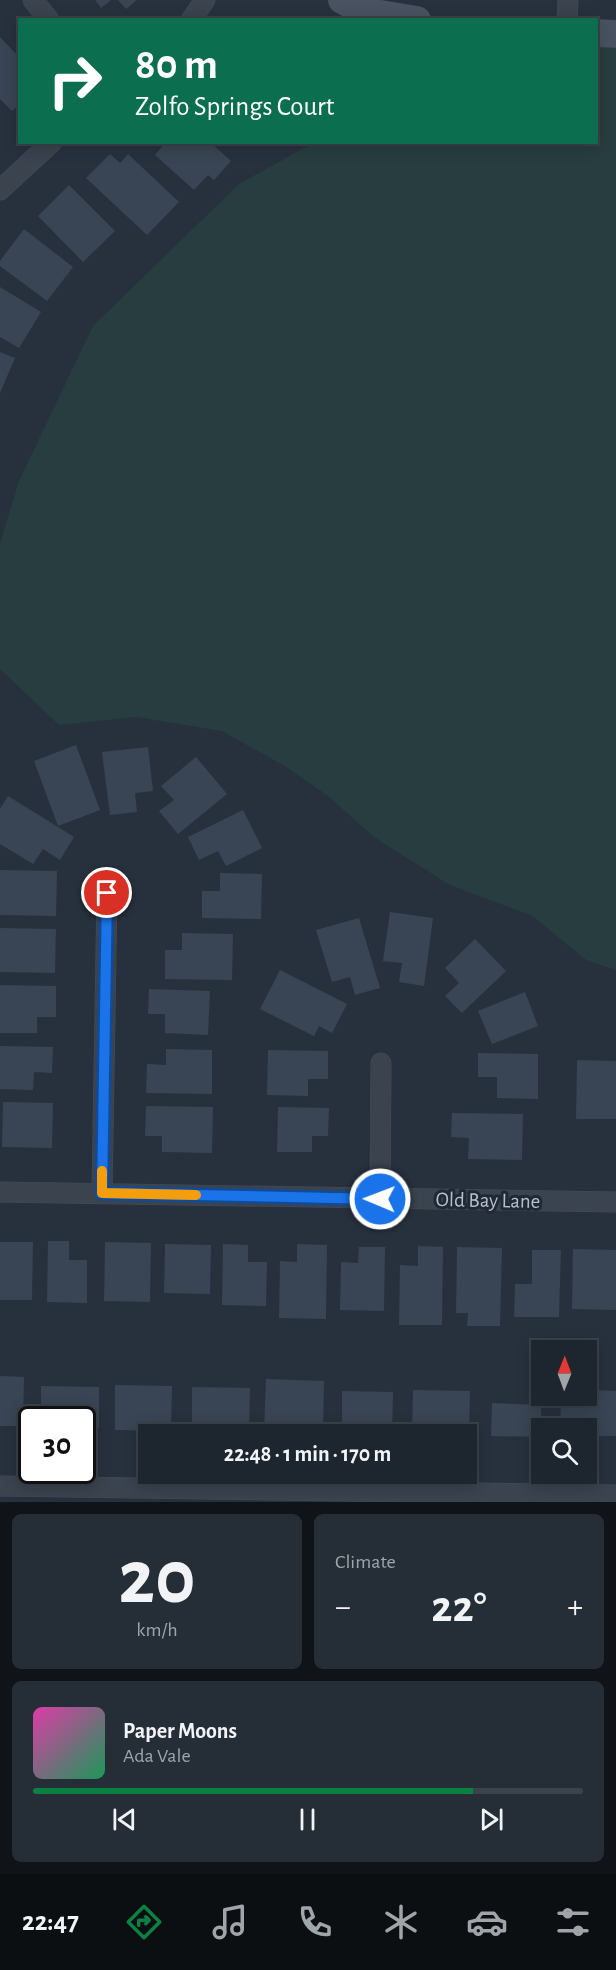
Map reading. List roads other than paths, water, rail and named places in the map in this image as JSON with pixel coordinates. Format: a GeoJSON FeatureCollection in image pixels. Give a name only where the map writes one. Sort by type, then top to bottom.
{"type":"FeatureCollection","features":[{"type":"Feature","properties":{"kind":"street"},"geometry":{"type":"LineString","coordinates":[[33,0],[47,18]]}},
{"type":"Feature","properties":{"kind":"street"},"geometry":{"type":"LineString","coordinates":[[192,18],[205,0]]}},
{"type":"Feature","properties":{"kind":"street"},"geometry":{"type":"LineString","coordinates":[[342,0],[362,11],[405,18]]}},
{"type":"Feature","properties":{"kind":"street"},"geometry":{"type":"LineString","coordinates":[[567,18],[568,0]]}},
{"type":"Feature","properties":{"kind":"street"},"geometry":{"type":"LineString","coordinates":[[598,33],[616,34]]}},
{"type":"Feature","properties":{"kind":"street"},"geometry":{"type":"LineString","coordinates":[[0,190],[50,144]]}},
{"type":"Feature","properties":{"kind":"street"},"geometry":{"type":"LineString","coordinates":[[102,1193],[107,893]]}},
{"type":"Feature","properties":{"kind":"street"},"geometry":{"type":"LineString","coordinates":[[380,1199],[381,1064]]}},
{"type":"Feature","properties":{"kind":"street","name":"Old Bay Lane"},"geometry":{"type":"LineString","coordinates":[[0,1192],[616,1202]]}},
{"type":"Feature","properties":{"kind":"street"},"geometry":{"type":"LineString","coordinates":[[0,1486],[316,1497],[616,1495]]}}]}
